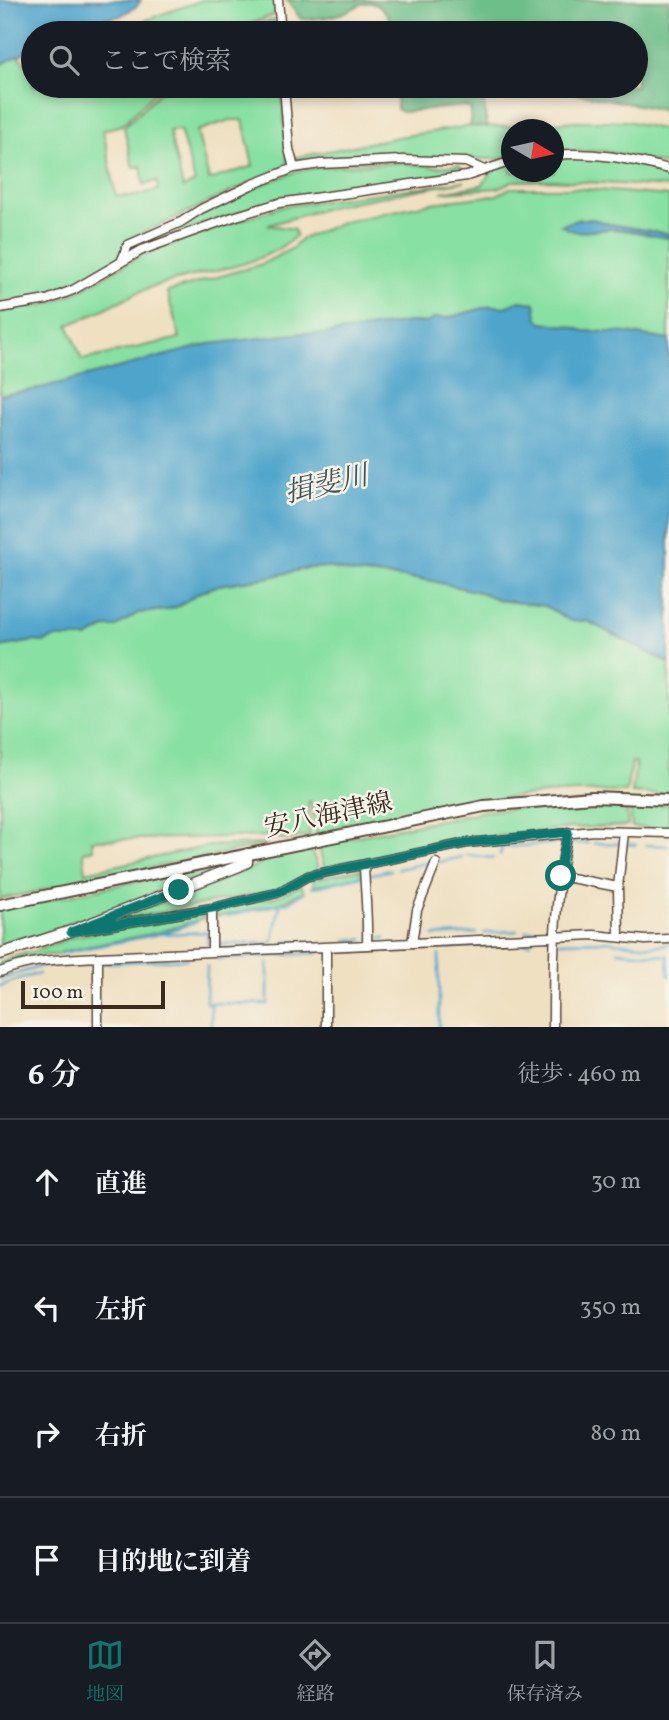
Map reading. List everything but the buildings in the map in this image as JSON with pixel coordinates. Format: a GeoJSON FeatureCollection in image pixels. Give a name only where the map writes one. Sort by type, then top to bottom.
{"type":"FeatureCollection","features":[{"type":"Feature","properties":{"kind":"main road","name":"安八海津線"},"geometry":{"type":"LineString","coordinates":[[0,905],[136,875],[484,806],[592,797],[669,800]]}},
{"type":"Feature","properties":{"kind":"street"},"geometry":{"type":"LineString","coordinates":[[278,0],[280,21]]}},
{"type":"Feature","properties":{"kind":"street"},"geometry":{"type":"LineString","coordinates":[[285,98],[289,149],[294,168]]}},
{"type":"Feature","properties":{"kind":"street"},"geometry":{"type":"LineString","coordinates":[[564,154],[603,155],[669,169]]}},
{"type":"Feature","properties":{"kind":"street"},"geometry":{"type":"LineString","coordinates":[[122,260],[128,245],[181,222],[201,209],[251,185],[294,168],[402,160],[466,162],[484,170]]}},
{"type":"Feature","properties":{"kind":"street"},"geometry":{"type":"LineString","coordinates":[[0,308],[47,300],[74,290],[142,250],[279,203],[467,176],[501,165]]}},
{"type":"Feature","properties":{"kind":"street"},"geometry":{"type":"LineString","coordinates":[[71,932],[212,908],[277,893],[308,876],[467,843],[568,832],[669,833]]}},
{"type":"Feature","properties":{"kind":"street"},"geometry":{"type":"LineString","coordinates":[[553,1027],[554,936],[561,876],[559,873],[568,832]]}},
{"type":"Feature","properties":{"kind":"street"},"geometry":{"type":"LineString","coordinates":[[619,936],[618,887],[624,832]]}},
{"type":"Feature","properties":{"kind":"street"},"geometry":{"type":"LineString","coordinates":[[0,954],[71,932],[239,866],[247,862],[247,855]]}},
{"type":"Feature","properties":{"kind":"street"},"geometry":{"type":"LineString","coordinates":[[412,943],[417,910],[436,863]]}},
{"type":"Feature","properties":{"kind":"street"},"geometry":{"type":"LineString","coordinates":[[364,866],[365,896],[369,912],[367,945]]}},
{"type":"Feature","properties":{"kind":"street"},"geometry":{"type":"LineString","coordinates":[[561,876],[618,887]]}},
{"type":"Feature","properties":{"kind":"street"},"geometry":{"type":"LineString","coordinates":[[212,908],[212,953]]}},
{"type":"Feature","properties":{"kind":"street"},"geometry":{"type":"LineString","coordinates":[[0,972],[19,964],[43,960],[99,957],[554,936],[669,939]]}},
{"type":"Feature","properties":{"kind":"street"},"geometry":{"type":"LineString","coordinates":[[326,947],[326,1027]]}},
{"type":"Feature","properties":{"kind":"street"},"geometry":{"type":"LineString","coordinates":[[98,1027],[99,957]]}},
{"type":"Feature","properties":{"kind":"green space"},"geometry":{"type":"Polygon","coordinates":[[[202,0],[276,0],[276,14],[258,21],[146,21],[202,0]]]}},
{"type":"Feature","properties":{"kind":"green space"},"geometry":{"type":"Polygon","coordinates":[[[287,0],[669,0],[669,111],[601,98],[648,98],[648,21],[390,21],[380,7],[372,3],[361,4],[335,15],[301,19],[287,0]]]}},
{"type":"Feature","properties":{"kind":"green space"},"geometry":{"type":"Polygon","coordinates":[[[18,55],[21,59],[21,98],[149,98],[122,125],[103,130],[116,196],[135,196],[158,190],[157,181],[144,185],[141,166],[133,168],[124,127],[154,98],[282,98],[288,165],[134,237],[114,262],[87,279],[45,295],[0,304],[0,65],[18,55]],[[230,120],[197,131],[209,180],[253,166],[243,120],[230,120]],[[180,130],[169,131],[183,188],[195,182],[180,130]]]}},
{"type":"Feature","properties":{"kind":"green space"},"geometry":{"type":"Polygon","coordinates":[[[397,98],[483,98],[487,127],[470,126],[471,109],[465,106],[402,112],[397,109],[397,98]]]}},
{"type":"Feature","properties":{"kind":"green space"},"geometry":{"type":"Polygon","coordinates":[[[627,121],[669,131],[669,166],[604,151],[564,152],[564,122],[627,121]]]}},
{"type":"Feature","properties":{"kind":"green space"},"geometry":{"type":"Polygon","coordinates":[[[470,126],[501,127],[501,159],[299,164],[294,158],[398,137],[470,126]]]}},
{"type":"Feature","properties":{"kind":"green space"},"geometry":{"type":"Polygon","coordinates":[[[564,157],[620,160],[669,172],[669,187],[564,181],[564,157]]]}},
{"type":"Feature","properties":{"kind":"green space"},"geometry":{"type":"Polygon","coordinates":[[[401,163],[436,167],[459,165],[465,172],[278,199],[130,250],[256,187],[295,172],[320,167],[401,163]]]}},
{"type":"Feature","properties":{"kind":"green space"},"geometry":{"type":"Polygon","coordinates":[[[501,166],[501,182],[510,182],[498,188],[441,192],[482,185],[493,169],[501,166]]]}},
{"type":"Feature","properties":{"kind":"green space"},"geometry":{"type":"Polygon","coordinates":[[[465,181],[337,205],[268,225],[294,229],[296,236],[262,257],[146,289],[68,325],[82,360],[180,338],[167,292],[262,264],[293,248],[301,239],[343,222],[431,203],[497,195],[510,188],[573,188],[669,196],[669,234],[593,219],[562,225],[574,231],[612,229],[669,238],[669,340],[627,333],[584,331],[569,326],[542,323],[537,317],[535,303],[519,301],[506,307],[491,306],[447,318],[435,318],[427,323],[411,322],[324,334],[277,336],[154,359],[33,390],[0,395],[0,312],[45,305],[73,294],[144,254],[279,207],[465,181]]]}},
{"type":"Feature","properties":{"kind":"green space"},"geometry":{"type":"Polygon","coordinates":[[[327,567],[353,573],[428,580],[483,593],[500,600],[545,606],[571,621],[587,621],[669,663],[669,795],[632,793],[636,762],[632,762],[626,792],[547,794],[470,803],[316,834],[311,801],[308,802],[310,835],[287,840],[273,836],[92,840],[93,849],[83,852],[86,872],[209,846],[268,844],[0,899],[0,647],[34,641],[44,642],[54,638],[87,638],[107,627],[116,627],[138,613],[179,606],[198,593],[219,585],[308,568],[327,567]]]}},
{"type":"Feature","properties":{"kind":"green space"},"geometry":{"type":"Polygon","coordinates":[[[590,802],[626,802],[628,826],[570,828],[469,839],[325,870],[318,844],[485,811],[590,802]]]}},
{"type":"Feature","properties":{"kind":"green space"},"geometry":{"type":"Polygon","coordinates":[[[630,803],[669,805],[669,830],[632,827],[630,803]]]}},
{"type":"Feature","properties":{"kind":"green space"},"geometry":{"type":"Polygon","coordinates":[[[310,846],[319,871],[277,890],[105,923],[256,866],[271,854],[310,846]]]}},
{"type":"Feature","properties":{"kind":"green space"},"geometry":{"type":"Polygon","coordinates":[[[242,860],[94,916],[68,923],[69,927],[35,940],[0,948],[0,909],[242,860]]]}},
{"type":"Feature","properties":{"kind":"green space"},"geometry":{"type":"Polygon","coordinates":[[[361,869],[361,876],[313,886],[313,879],[361,869]]]}},
{"type":"Feature","properties":{"kind":"green space"},"geometry":{"type":"Polygon","coordinates":[[[301,885],[304,891],[280,903],[217,917],[216,910],[279,896],[301,885]]]}},
{"type":"Feature","properties":{"kind":"green space"},"geometry":{"type":"Polygon","coordinates":[[[203,913],[204,918],[160,932],[58,955],[44,955],[0,968],[0,963],[10,957],[36,951],[75,936],[203,913]]]}},
{"type":"Feature","properties":{"kind":"water"},"geometry":{"type":"Polygon","coordinates":[[[0,0],[141,0],[137,6],[120,16],[96,21],[21,21],[21,54],[0,65],[0,0]]]}},
{"type":"Feature","properties":{"kind":"water"},"geometry":{"type":"Polygon","coordinates":[[[580,219],[593,219],[669,234],[669,238],[616,229],[578,231],[561,225],[580,219]]]}},
{"type":"Feature","properties":{"kind":"water","name":"揖斐川"},"geometry":{"type":"Polygon","coordinates":[[[519,301],[535,303],[537,317],[542,323],[569,326],[584,331],[627,333],[669,340],[669,663],[587,621],[571,621],[545,606],[499,600],[483,593],[428,580],[353,573],[327,567],[308,568],[219,585],[198,593],[179,606],[138,613],[116,627],[107,627],[87,638],[54,638],[44,642],[34,641],[0,647],[0,395],[33,390],[209,344],[303,333],[324,334],[411,322],[427,323],[434,318],[447,318],[491,306],[506,307],[519,301]]]}},
{"type":"Feature","properties":{"kind":"waterway"},"geometry":{"type":"LineString","coordinates":[[500,855],[502,847],[563,843]]}},
{"type":"Feature","properties":{"kind":"waterway"},"geometry":{"type":"LineString","coordinates":[[568,843],[588,843]]}},
{"type":"Feature","properties":{"kind":"waterway"},"geometry":{"type":"LineString","coordinates":[[594,843],[619,844]]}},
{"type":"Feature","properties":{"kind":"waterway"},"geometry":{"type":"LineString","coordinates":[[625,844],[636,845]]}},
{"type":"Feature","properties":{"kind":"waterway"},"geometry":{"type":"LineString","coordinates":[[646,845],[669,846]]}},
{"type":"Feature","properties":{"kind":"waterway"},"geometry":{"type":"LineString","coordinates":[[467,855],[493,858]]}},
{"type":"Feature","properties":{"kind":"waterway"},"geometry":{"type":"LineString","coordinates":[[439,862],[462,857]]}},
{"type":"Feature","properties":{"kind":"waterway"},"geometry":{"type":"LineString","coordinates":[[398,869],[434,861]]}},
{"type":"Feature","properties":{"kind":"waterway"},"geometry":{"type":"LineString","coordinates":[[367,875],[391,870]]}},
{"type":"Feature","properties":{"kind":"waterway"},"geometry":{"type":"LineString","coordinates":[[312,888],[362,876]]}},
{"type":"Feature","properties":{"kind":"waterway"},"geometry":{"type":"LineString","coordinates":[[228,916],[288,902],[305,892]]}},
{"type":"Feature","properties":{"kind":"waterway"},"geometry":{"type":"LineString","coordinates":[[219,944],[272,943],[280,905]]}},
{"type":"Feature","properties":{"kind":"waterway"},"geometry":{"type":"LineString","coordinates":[[371,910],[371,932]]}},
{"type":"Feature","properties":{"kind":"waterway"},"geometry":{"type":"LineString","coordinates":[[62,953],[160,934],[197,922]]}},
{"type":"Feature","properties":{"kind":"waterway"},"geometry":{"type":"LineString","coordinates":[[561,930],[582,929]]}},
{"type":"Feature","properties":{"kind":"waterway"},"geometry":{"type":"LineString","coordinates":[[525,931],[550,930]]}},
{"type":"Feature","properties":{"kind":"waterway"},"geometry":{"type":"LineString","coordinates":[[484,933],[517,931]]}},
{"type":"Feature","properties":{"kind":"waterway"},"geometry":{"type":"LineString","coordinates":[[163,934],[207,932],[208,945]]}},
{"type":"Feature","properties":{"kind":"waterway"},"geometry":{"type":"LineString","coordinates":[[434,936],[476,933]]}},
{"type":"Feature","properties":{"kind":"waterway"},"geometry":{"type":"LineString","coordinates":[[417,937],[423,937]]}},
{"type":"Feature","properties":{"kind":"waterway"},"geometry":{"type":"LineString","coordinates":[[371,938],[385,938]]}},
{"type":"Feature","properties":{"kind":"waterway"},"geometry":{"type":"LineString","coordinates":[[346,940],[364,939]]}},
{"type":"Feature","properties":{"kind":"waterway"},"geometry":{"type":"LineString","coordinates":[[560,942],[605,941],[651,946],[669,944]]}},
{"type":"Feature","properties":{"kind":"waterway"},"geometry":{"type":"LineString","coordinates":[[286,942],[298,942]]}},
{"type":"Feature","properties":{"kind":"waterway"},"geometry":{"type":"LineString","coordinates":[[439,948],[531,943]]}},
{"type":"Feature","properties":{"kind":"waterway"},"geometry":{"type":"LineString","coordinates":[[333,952],[431,947]]}},
{"type":"Feature","properties":{"kind":"waterway"},"geometry":{"type":"LineString","coordinates":[[618,951],[668,956],[669,976]]}},
{"type":"Feature","properties":{"kind":"waterway"},"geometry":{"type":"LineString","coordinates":[[217,959],[319,953]]}},
{"type":"Feature","properties":{"kind":"waterway"},"geometry":{"type":"LineString","coordinates":[[439,955],[439,1027]]}},
{"type":"Feature","properties":{"kind":"waterway"},"geometry":{"type":"LineString","coordinates":[[103,963],[187,959]]}},
{"type":"Feature","properties":{"kind":"waterway"},"geometry":{"type":"LineString","coordinates":[[0,979],[42,966],[91,963]]}},
{"type":"Feature","properties":{"kind":"waterway"},"geometry":{"type":"LineString","coordinates":[[211,1003],[268,1004],[268,963]]}},
{"type":"Feature","properties":{"kind":"waterway"},"geometry":{"type":"LineString","coordinates":[[207,966],[206,1003],[211,1003],[211,1027]]}},
{"type":"Feature","properties":{"kind":"waterway"},"geometry":{"type":"LineString","coordinates":[[0,986],[39,974]]}},
{"type":"Feature","properties":{"kind":"route"},"geometry":{"type":"LineString","coordinates":[[179,890],[71,932],[212,908],[277,893],[308,876],[467,843],[568,832],[559,873],[561,876]]}}]}
